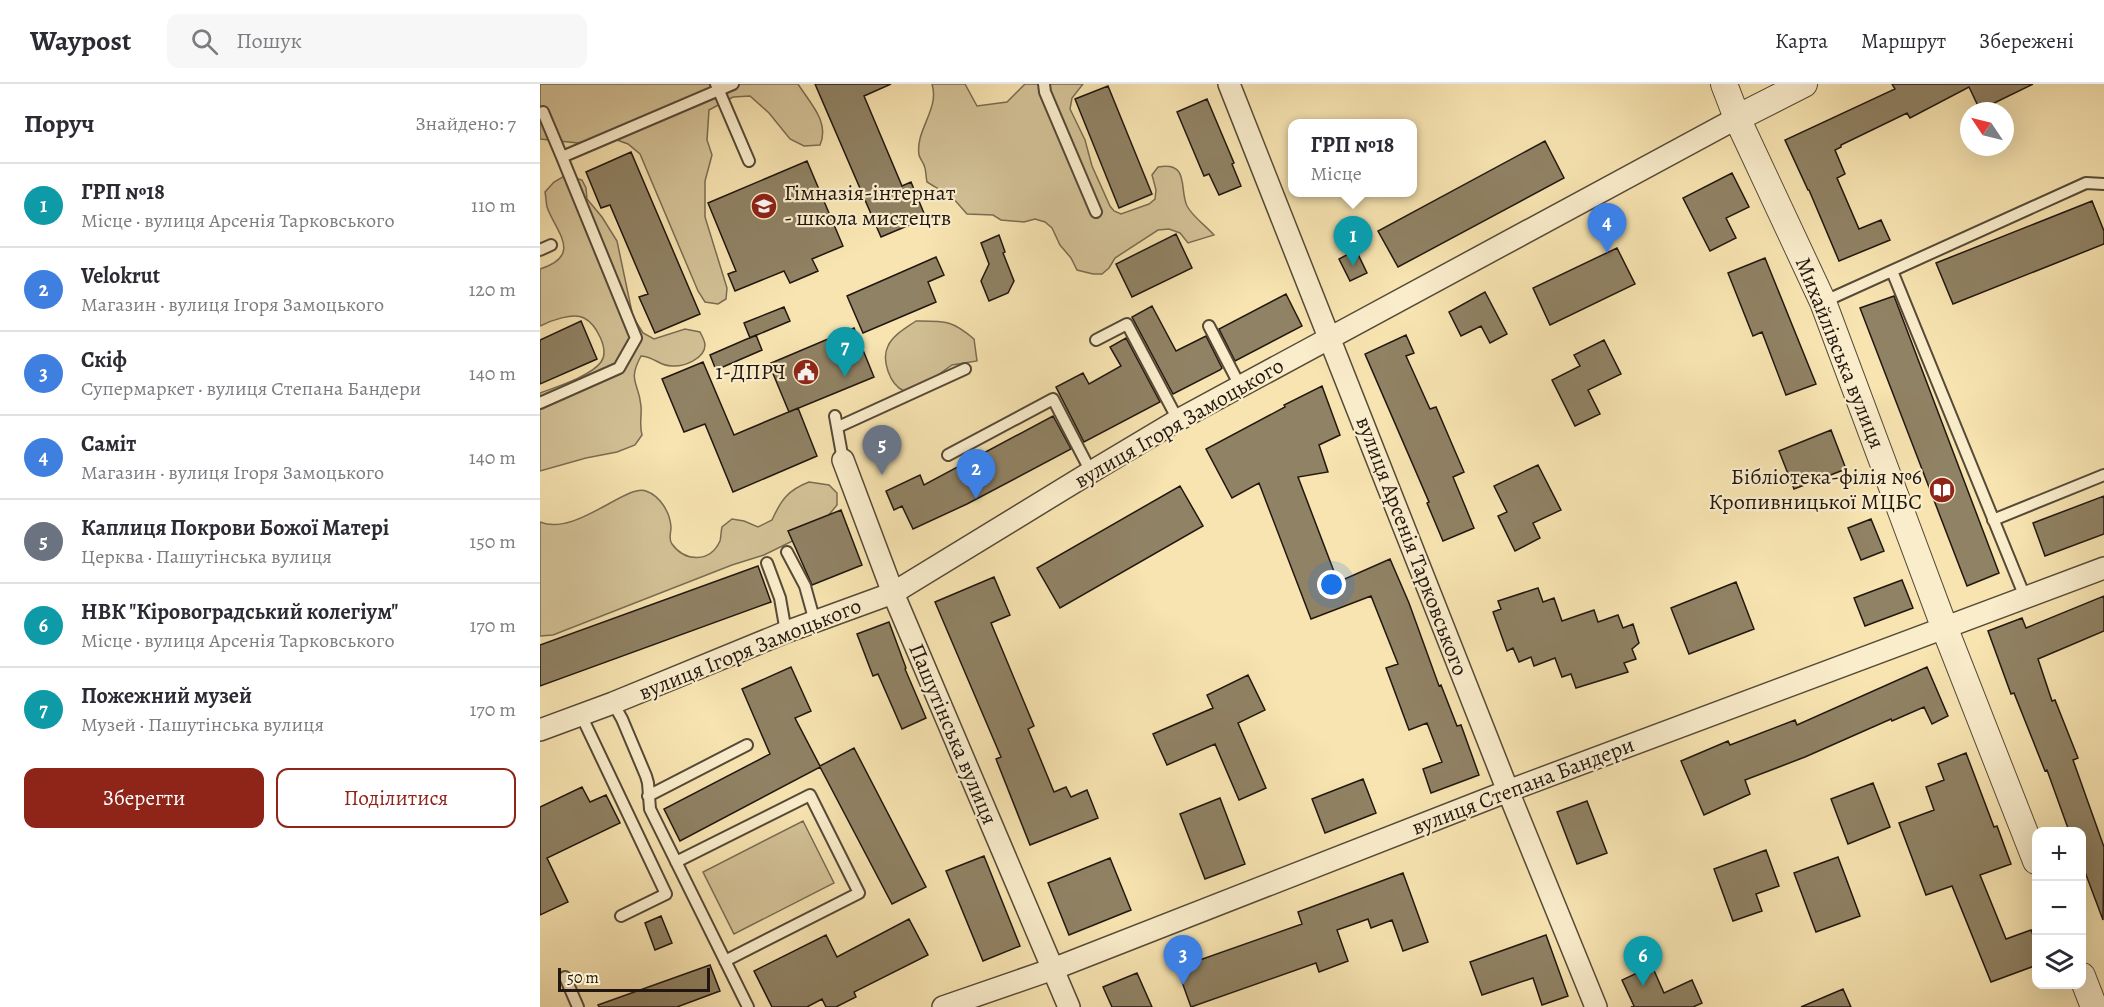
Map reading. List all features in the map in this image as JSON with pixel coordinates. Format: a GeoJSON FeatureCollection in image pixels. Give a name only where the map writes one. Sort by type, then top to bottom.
{"type":"FeatureCollection","features":[{"type":"Feature","properties":{"kind":"street","name":"вулиця Арсенія Тарковського"},"geometry":{"type":"LineString","coordinates":[[1229,84],[1596,1007]]}},
{"type":"Feature","properties":{"kind":"street","name":"Михайлівська вулиця"},"geometry":{"type":"LineString","coordinates":[[1724,84],[1737,118],[1823,302],[1945,628],[2032,848]]}},
{"type":"Feature","properties":{"kind":"street","name":"вулиця Ігоря Замоцького"},"geometry":{"type":"LineString","coordinates":[[540,730],[581,716],[786,632],[893,593],[1178,420],[1804,84]]}},
{"type":"Feature","properties":{"kind":"street","name":"Пашутінська вулиця"},"geometry":{"type":"LineString","coordinates":[[843,460],[893,593],[1069,1007]]}},
{"type":"Feature","properties":{"kind":"street","name":"вулиця Степана Бандери"},"geometry":{"type":"LineString","coordinates":[[943,1007],[1053,969],[1508,790],[2104,568]]}},
{"type":"Feature","properties":{"kind":"street"},"geometry":{"type":"LineString","coordinates":[[2086,986],[2094,1007]]}},
{"type":"Feature","properties":{"kind":"lane"},"geometry":{"type":"LineString","coordinates":[[562,157],[717,87],[734,84]]}},
{"type":"Feature","properties":{"kind":"lane"},"geometry":{"type":"LineString","coordinates":[[1044,84],[1045,92],[1096,212]]}},
{"type":"Feature","properties":{"kind":"lane"},"geometry":{"type":"LineString","coordinates":[[717,87],[749,161]]}},
{"type":"Feature","properties":{"kind":"lane"},"geometry":{"type":"LineString","coordinates":[[540,403],[619,368],[636,338],[541,110]]}},
{"type":"Feature","properties":{"kind":"lane"},"geometry":{"type":"LineString","coordinates":[[1823,302],[2086,183],[2104,184]]}},
{"type":"Feature","properties":{"kind":"lane"},"geometry":{"type":"LineString","coordinates":[[1892,271],[2025,597]]}},
{"type":"Feature","properties":{"kind":"lane"},"geometry":{"type":"LineString","coordinates":[[1096,340],[1127,324],[1178,420]]}},
{"type":"Feature","properties":{"kind":"lane"},"geometry":{"type":"LineString","coordinates":[[1209,326],[1240,386]]}},
{"type":"Feature","properties":{"kind":"lane"},"geometry":{"type":"LineString","coordinates":[[843,460],[837,421],[965,369]]}},
{"type":"Feature","properties":{"kind":"lane"},"geometry":{"type":"LineString","coordinates":[[948,455],[1053,399],[1091,472]]}},
{"type":"Feature","properties":{"kind":"lane"},"geometry":{"type":"LineString","coordinates":[[1993,520],[2104,474]]}},
{"type":"Feature","properties":{"kind":"lane"},"geometry":{"type":"LineString","coordinates":[[787,552],[805,586],[815,622]]}},
{"type":"Feature","properties":{"kind":"lane"},"geometry":{"type":"LineString","coordinates":[[767,563],[780,598],[786,632]]}},
{"type":"Feature","properties":{"kind":"lane"},"geometry":{"type":"LineString","coordinates":[[613,703],[646,776],[650,809],[748,1007]]}},
{"type":"Feature","properties":{"kind":"lane"},"geometry":{"type":"LineString","coordinates":[[581,716],[666,894],[621,916]]}},
{"type":"Feature","properties":{"kind":"lane"},"geometry":{"type":"LineString","coordinates":[[648,796],[747,745]]}},
{"type":"Feature","properties":{"kind":"lane"},"geometry":{"type":"LineString","coordinates":[[676,862],[810,795],[859,893],[725,961]]}},
{"type":"Feature","properties":{"kind":"lane"},"geometry":{"type":"LineString","coordinates":[[565,977],[578,1007]]}},
{"type":"Feature","properties":{"kind":"shaded area"},"geometry":{"type":"Polygon","coordinates":[[[540,84],[798,84],[821,121],[822,137],[820,145],[804,146],[790,139],[769,113],[750,96],[733,97],[709,110],[707,140],[712,155],[705,181],[705,217],[727,288],[726,299],[718,304],[705,302],[698,291],[640,154],[628,144],[606,136],[578,143],[540,139],[540,84]]]}},
{"type":"Feature","properties":{"kind":"shaded area"},"geometry":{"type":"Polygon","coordinates":[[[932,84],[965,84],[977,106],[1007,102],[1025,84],[1083,84],[1072,98],[1070,109],[1085,140],[1092,166],[1114,211],[1121,214],[1149,204],[1155,199],[1156,190],[1152,175],[1158,167],[1168,166],[1175,168],[1182,178],[1187,206],[1214,235],[1188,243],[1180,233],[1169,229],[1158,230],[1115,258],[1102,274],[1093,274],[1077,270],[1060,245],[1052,228],[1045,222],[1035,219],[1024,222],[1001,220],[993,215],[967,214],[953,198],[927,182],[919,155],[920,137],[933,102],[932,84]]]}},
{"type":"Feature","properties":{"kind":"shaded area"},"geometry":{"type":"Polygon","coordinates":[[[566,175],[582,180],[586,188],[587,199],[617,241],[633,317],[643,333],[654,339],[685,329],[700,332],[705,345],[701,354],[693,361],[677,366],[668,366],[641,356],[634,377],[640,398],[642,435],[635,445],[617,452],[540,471],[540,393],[590,372],[601,362],[604,351],[597,331],[589,321],[579,316],[555,320],[540,326],[540,269],[561,257],[564,250],[560,233],[547,207],[545,192],[554,182],[566,175]]]}},
{"type":"Feature","properties":{"kind":"shaded area"},"geometry":{"type":"Polygon","coordinates":[[[916,321],[948,323],[960,328],[974,339],[977,361],[952,365],[913,393],[905,392],[899,388],[888,372],[886,352],[893,338],[916,321]]]}},
{"type":"Feature","properties":{"kind":"shaded area"},"geometry":{"type":"Polygon","coordinates":[[[809,482],[829,485],[837,493],[837,505],[817,529],[764,555],[732,565],[553,635],[540,636],[540,522],[554,525],[569,522],[584,517],[626,495],[646,491],[656,497],[666,510],[670,521],[672,544],[684,554],[697,558],[716,548],[720,541],[722,527],[732,519],[758,527],[772,520],[782,501],[790,492],[809,482]]]}},
{"type":"Feature","properties":{"kind":"shaded area"},"geometry":{"type":"Polygon","coordinates":[[[803,821],[834,883],[734,934],[703,872],[803,821]]]}},
{"type":"Feature","properties":{"kind":"building"},"geometry":{"type":"Polygon","coordinates":[[[815,84],[891,84],[864,96],[902,186],[911,182],[926,218],[881,237],[815,84]]]}},
{"type":"Feature","properties":{"kind":"building"},"geometry":{"type":"Polygon","coordinates":[[[1892,84],[2033,84],[1996,102],[1976,102],[1969,87],[1910,118],[1907,113],[1835,150],[1845,174],[1837,178],[1859,229],[1881,220],[1890,240],[1839,261],[1785,140],[1895,89],[1892,84]]]}},
{"type":"Feature","properties":{"kind":"building"},"geometry":{"type":"Polygon","coordinates":[[[1108,86],[1152,194],[1119,208],[1075,99],[1108,86]]]}},
{"type":"Feature","properties":{"kind":"building"},"geometry":{"type":"Polygon","coordinates":[[[1207,99],[1234,163],[1232,164],[1241,186],[1219,195],[1209,174],[1204,176],[1177,112],[1207,99]]]}},
{"type":"Feature","properties":{"kind":"building"},"geometry":{"type":"Polygon","coordinates":[[[1545,141],[1564,178],[1398,267],[1378,231],[1545,141]]]}},
{"type":"Feature","properties":{"kind":"building"},"geometry":{"type":"Polygon","coordinates":[[[631,152],[700,314],[655,333],[639,297],[648,294],[610,205],[601,208],[586,172],[631,152]]]}},
{"type":"Feature","properties":{"kind":"building"},"geometry":{"type":"Polygon","coordinates":[[[807,161],[843,246],[812,259],[818,271],[790,283],[784,271],[735,291],[728,274],[736,271],[708,203],[807,161]]]}},
{"type":"Feature","properties":{"kind":"building"},"geometry":{"type":"Polygon","coordinates":[[[1732,173],[1749,207],[1726,218],[1736,238],[1710,251],[1683,198],[1732,173]]]}},
{"type":"Feature","properties":{"kind":"building"},"geometry":{"type":"Polygon","coordinates":[[[2092,201],[2104,231],[2104,244],[1953,304],[1936,263],[2092,201]]]}},
{"type":"Feature","properties":{"kind":"building"},"geometry":{"type":"Polygon","coordinates":[[[1176,234],[1192,268],[1132,297],[1116,264],[1176,234]]]}},
{"type":"Feature","properties":{"kind":"building"},"geometry":{"type":"Polygon","coordinates":[[[999,235],[1014,281],[1008,293],[989,301],[981,281],[989,264],[981,243],[999,235]]]}},
{"type":"Feature","properties":{"kind":"building"},"geometry":{"type":"Polygon","coordinates":[[[1617,248],[1635,284],[1550,325],[1533,288],[1617,248]]]}},
{"type":"Feature","properties":{"kind":"building"},"geometry":{"type":"Polygon","coordinates":[[[1356,250],[1367,273],[1350,281],[1339,259],[1356,250]]]}},
{"type":"Feature","properties":{"kind":"building"},"geometry":{"type":"Polygon","coordinates":[[[936,257],[944,275],[928,282],[936,302],[863,333],[847,296],[936,257]]]}},
{"type":"Feature","properties":{"kind":"building"},"geometry":{"type":"Polygon","coordinates":[[[1765,258],[1816,384],[1786,395],[1762,332],[1753,336],[1728,273],[1765,258]]]}},
{"type":"Feature","properties":{"kind":"building"},"geometry":{"type":"Polygon","coordinates":[[[1485,292],[1507,334],[1490,343],[1481,326],[1461,336],[1449,312],[1485,292]]]}},
{"type":"Feature","properties":{"kind":"building"},"geometry":{"type":"Polygon","coordinates":[[[1286,294],[1302,326],[1235,361],[1219,329],[1286,294]]]}},
{"type":"Feature","properties":{"kind":"building"},"geometry":{"type":"Polygon","coordinates":[[[1894,296],[1999,573],[1967,586],[1860,308],[1894,296]]]}},
{"type":"Feature","properties":{"kind":"building"},"geometry":{"type":"Polygon","coordinates":[[[1152,306],[1176,351],[1206,336],[1222,368],[1173,394],[1132,317],[1152,306]]]}},
{"type":"Feature","properties":{"kind":"building"},"geometry":{"type":"Polygon","coordinates":[[[784,307],[790,321],[750,338],[744,323],[784,307]]]}},
{"type":"Feature","properties":{"kind":"building"},"geometry":{"type":"Polygon","coordinates":[[[581,321],[597,359],[540,384],[540,340],[581,321]]]}},
{"type":"Feature","properties":{"kind":"building"},"geometry":{"type":"Polygon","coordinates":[[[854,328],[874,377],[789,412],[769,364],[854,328]]]}},
{"type":"Feature","properties":{"kind":"building"},"geometry":{"type":"Polygon","coordinates":[[[756,335],[762,350],[716,370],[710,355],[756,335]]]}},
{"type":"Feature","properties":{"kind":"building"},"geometry":{"type":"Polygon","coordinates":[[[1406,335],[1414,353],[1406,356],[1430,409],[1436,407],[1464,472],[1453,477],[1474,528],[1443,541],[1427,503],[1429,502],[1365,354],[1406,335]]]}},
{"type":"Feature","properties":{"kind":"building"},"geometry":{"type":"Polygon","coordinates":[[[1126,338],[1160,402],[1084,442],[1056,387],[1083,373],[1089,384],[1121,366],[1110,347],[1126,338]]]}},
{"type":"Feature","properties":{"kind":"building"},"geometry":{"type":"Polygon","coordinates":[[[1604,340],[1621,374],[1588,390],[1600,414],[1575,426],[1552,380],[1580,366],[1574,355],[1604,340]]]}},
{"type":"Feature","properties":{"kind":"building"},"geometry":{"type":"Polygon","coordinates":[[[703,362],[734,435],[798,408],[817,456],[733,492],[705,424],[684,432],[662,379],[703,362]]]}},
{"type":"Feature","properties":{"kind":"building"},"geometry":{"type":"Polygon","coordinates":[[[1322,386],[1340,435],[1319,445],[1328,472],[1298,477],[1338,582],[1390,559],[1409,603],[1439,686],[1441,685],[1457,726],[1461,725],[1479,775],[1431,793],[1423,769],[1442,762],[1427,723],[1409,730],[1386,668],[1398,664],[1371,596],[1311,619],[1259,483],[1232,498],[1206,449],[1322,386]]]}},
{"type":"Feature","properties":{"kind":"building"},"geometry":{"type":"Polygon","coordinates":[[[1053,416],[1071,449],[967,504],[913,529],[902,506],[894,510],[886,491],[920,475],[924,485],[1053,416]]]}},
{"type":"Feature","properties":{"kind":"building"},"geometry":{"type":"Polygon","coordinates":[[[1831,430],[1846,469],[1794,489],[1779,451],[1831,430]]]}},
{"type":"Feature","properties":{"kind":"building"},"geometry":{"type":"Polygon","coordinates":[[[1538,465],[1561,510],[1533,523],[1540,538],[1515,551],[1498,516],[1507,512],[1494,486],[1538,465]]]}},
{"type":"Feature","properties":{"kind":"building"},"geometry":{"type":"Polygon","coordinates":[[[1180,486],[1203,526],[1060,608],[1037,568],[1180,486]]]}},
{"type":"Feature","properties":{"kind":"building"},"geometry":{"type":"Polygon","coordinates":[[[2104,496],[2104,534],[2045,556],[2033,523],[2104,496]]]}},
{"type":"Feature","properties":{"kind":"building"},"geometry":{"type":"Polygon","coordinates":[[[841,510],[862,565],[812,585],[788,531],[841,510]]]}},
{"type":"Feature","properties":{"kind":"building"},"geometry":{"type":"Polygon","coordinates":[[[1871,519],[1884,551],[1861,560],[1848,528],[1871,519]]]}},
{"type":"Feature","properties":{"kind":"building"},"geometry":{"type":"Polygon","coordinates":[[[758,566],[771,602],[540,686],[540,645],[758,566]]]}},
{"type":"Feature","properties":{"kind":"building"},"geometry":{"type":"Polygon","coordinates":[[[994,577],[1010,615],[991,623],[1034,726],[1028,729],[1054,792],[1066,787],[1071,797],[1087,790],[1098,818],[1030,845],[996,759],[1001,757],[935,602],[994,577]]]}},
{"type":"Feature","properties":{"kind":"building"},"geometry":{"type":"Polygon","coordinates":[[[1902,580],[1913,608],[1865,626],[1854,598],[1902,580]]]}},
{"type":"Feature","properties":{"kind":"building"},"geometry":{"type":"Polygon","coordinates":[[[1736,582],[1754,629],[1689,654],[1671,608],[1736,582]]]}},
{"type":"Feature","properties":{"kind":"building"},"geometry":{"type":"Polygon","coordinates":[[[1538,588],[1543,602],[1554,598],[1562,621],[1594,610],[1598,622],[1618,615],[1623,628],[1633,624],[1639,643],[1632,649],[1636,659],[1624,663],[1628,672],[1576,688],[1571,674],[1562,677],[1555,658],[1534,666],[1531,657],[1519,662],[1513,648],[1507,651],[1493,612],[1501,609],[1498,601],[1538,588]]]}},
{"type":"Feature","properties":{"kind":"building"},"geometry":{"type":"Polygon","coordinates":[[[2104,596],[2104,631],[2038,659],[2052,701],[2055,700],[2078,758],[2073,760],[2104,847],[2103,920],[2086,875],[2086,827],[2068,827],[2047,770],[2045,771],[2014,693],[2011,694],[1988,631],[2022,618],[2026,628],[2104,596]]]}},
{"type":"Feature","properties":{"kind":"building"},"geometry":{"type":"Polygon","coordinates":[[[889,622],[905,669],[926,718],[902,729],[878,674],[873,676],[857,634],[889,622]]]}},
{"type":"Feature","properties":{"kind":"building"},"geometry":{"type":"Polygon","coordinates":[[[791,667],[811,711],[795,718],[820,766],[854,748],[926,887],[892,904],[820,767],[680,841],[664,809],[770,754],[742,689],[791,667]]]}},
{"type":"Feature","properties":{"kind":"building"},"geometry":{"type":"Polygon","coordinates":[[[1927,667],[1948,716],[1932,724],[1924,707],[1892,721],[1891,719],[1805,757],[1745,780],[1750,794],[1704,815],[1681,761],[1728,741],[1730,745],[1795,720],[1797,725],[1927,667]]]}},
{"type":"Feature","properties":{"kind":"building"},"geometry":{"type":"Polygon","coordinates":[[[1248,675],[1265,710],[1238,723],[1266,788],[1239,800],[1215,744],[1167,765],[1153,734],[1213,708],[1207,695],[1248,675]]]}},
{"type":"Feature","properties":{"kind":"building"},"geometry":{"type":"Polygon","coordinates":[[[1966,753],[1994,827],[1997,826],[2011,864],[1980,875],[2006,939],[2031,930],[2032,932],[2032,967],[1991,982],[1952,886],[1926,895],[1899,823],[1934,810],[1926,787],[1944,780],[1938,764],[1966,753]]]}},
{"type":"Feature","properties":{"kind":"building"},"geometry":{"type":"Polygon","coordinates":[[[1363,779],[1376,813],[1325,833],[1312,799],[1363,779]]]}},
{"type":"Feature","properties":{"kind":"building"},"geometry":{"type":"Polygon","coordinates":[[[1873,783],[1890,827],[1848,844],[1831,799],[1873,783]]]}},
{"type":"Feature","properties":{"kind":"building"},"geometry":{"type":"Polygon","coordinates":[[[582,787],[590,802],[606,795],[620,823],[547,858],[568,902],[540,915],[540,807],[582,787]]]}},
{"type":"Feature","properties":{"kind":"building"},"geometry":{"type":"Polygon","coordinates":[[[1220,798],[1245,864],[1205,879],[1180,814],[1220,798]]]}},
{"type":"Feature","properties":{"kind":"building"},"geometry":{"type":"Polygon","coordinates":[[[1587,801],[1607,853],[1577,864],[1557,812],[1587,801]]]}},
{"type":"Feature","properties":{"kind":"building"},"geometry":{"type":"Polygon","coordinates":[[[1766,850],[1779,886],[1756,894],[1762,911],[1733,921],[1714,869],[1766,850]]]}},
{"type":"Feature","properties":{"kind":"building"},"geometry":{"type":"Polygon","coordinates":[[[984,856],[1020,946],[983,961],[946,871],[984,856]]]}},
{"type":"Feature","properties":{"kind":"building"},"geometry":{"type":"Polygon","coordinates":[[[1838,857],[1860,916],[1816,932],[1794,873],[1838,857]]]}},
{"type":"Feature","properties":{"kind":"building"},"geometry":{"type":"Polygon","coordinates":[[[1110,858],[1131,910],[1069,935],[1048,883],[1110,858]]]}},
{"type":"Feature","properties":{"kind":"building"},"geometry":{"type":"Polygon","coordinates":[[[1403,873],[1428,942],[1403,951],[1392,920],[1371,928],[1368,919],[1337,930],[1348,961],[1319,972],[1316,963],[1191,1007],[1177,968],[1302,924],[1298,912],[1403,873]]]}},
{"type":"Feature","properties":{"kind":"building"},"geometry":{"type":"Polygon","coordinates":[[[661,916],[672,943],[655,950],[645,923],[661,916]]]}},
{"type":"Feature","properties":{"kind":"building"},"geometry":{"type":"Polygon","coordinates":[[[909,919],[928,955],[854,992],[856,997],[836,1007],[826,1007],[822,999],[807,1007],[772,1007],[754,971],[826,935],[837,957],[909,919]]]}},
{"type":"Feature","properties":{"kind":"building"},"geometry":{"type":"Polygon","coordinates":[[[1546,935],[1568,996],[1542,1005],[1533,978],[1482,995],[1470,962],[1546,935]]]}},
{"type":"Feature","properties":{"kind":"building"},"geometry":{"type":"Polygon","coordinates":[[[710,965],[720,991],[677,1007],[599,1007],[598,1005],[710,965]]]}},
{"type":"Feature","properties":{"kind":"building"},"geometry":{"type":"Polygon","coordinates":[[[1652,966],[1664,993],[1692,980],[1702,1003],[1693,1007],[1631,1007],[1634,1006],[1622,980],[1652,966]]]}},
{"type":"Feature","properties":{"kind":"building"},"geometry":{"type":"Polygon","coordinates":[[[1137,973],[1152,1007],[1112,1007],[1103,987],[1137,973]]]}},
{"type":"Feature","properties":{"kind":"building"},"geometry":{"type":"Polygon","coordinates":[[[1843,989],[1851,1007],[1801,1007],[1843,989]]]}},
{"type":"Feature","properties":{"kind":"place","name":"Гімназія-інтернат - школа мистецтв"},"geometry":{"type":"Point","coordinates":[764,206]}},
{"type":"Feature","properties":{"kind":"place","name":"Саміт"},"geometry":{"type":"Point","coordinates":[1607,253]}},
{"type":"Feature","properties":{"kind":"place","name":"ГРП №18"},"geometry":{"type":"Point","coordinates":[1353,266]}},
{"type":"Feature","properties":{"kind":"place","name":"1-ДПРЧ"},"geometry":{"type":"Point","coordinates":[806,372]}},
{"type":"Feature","properties":{"kind":"place","name":"Пожежний музей"},"geometry":{"type":"Point","coordinates":[845,377]}},
{"type":"Feature","properties":{"kind":"place","name":"Каплиця Покрови Божої Матері"},"geometry":{"type":"Point","coordinates":[882,475]}},
{"type":"Feature","properties":{"kind":"place","name":"Бібліотека-філія №6 Кропивницької МЦБС"},"geometry":{"type":"Point","coordinates":[1942,490]}},
{"type":"Feature","properties":{"kind":"place","name":"Velokrut"},"geometry":{"type":"Point","coordinates":[976,499]}},
{"type":"Feature","properties":{"kind":"place","name":"Скіф"},"geometry":{"type":"Point","coordinates":[1183,985]}},
{"type":"Feature","properties":{"kind":"place","name":"НВК \"Кіровоградський колегіум\""},"geometry":{"type":"Point","coordinates":[1643,986]}}]}
